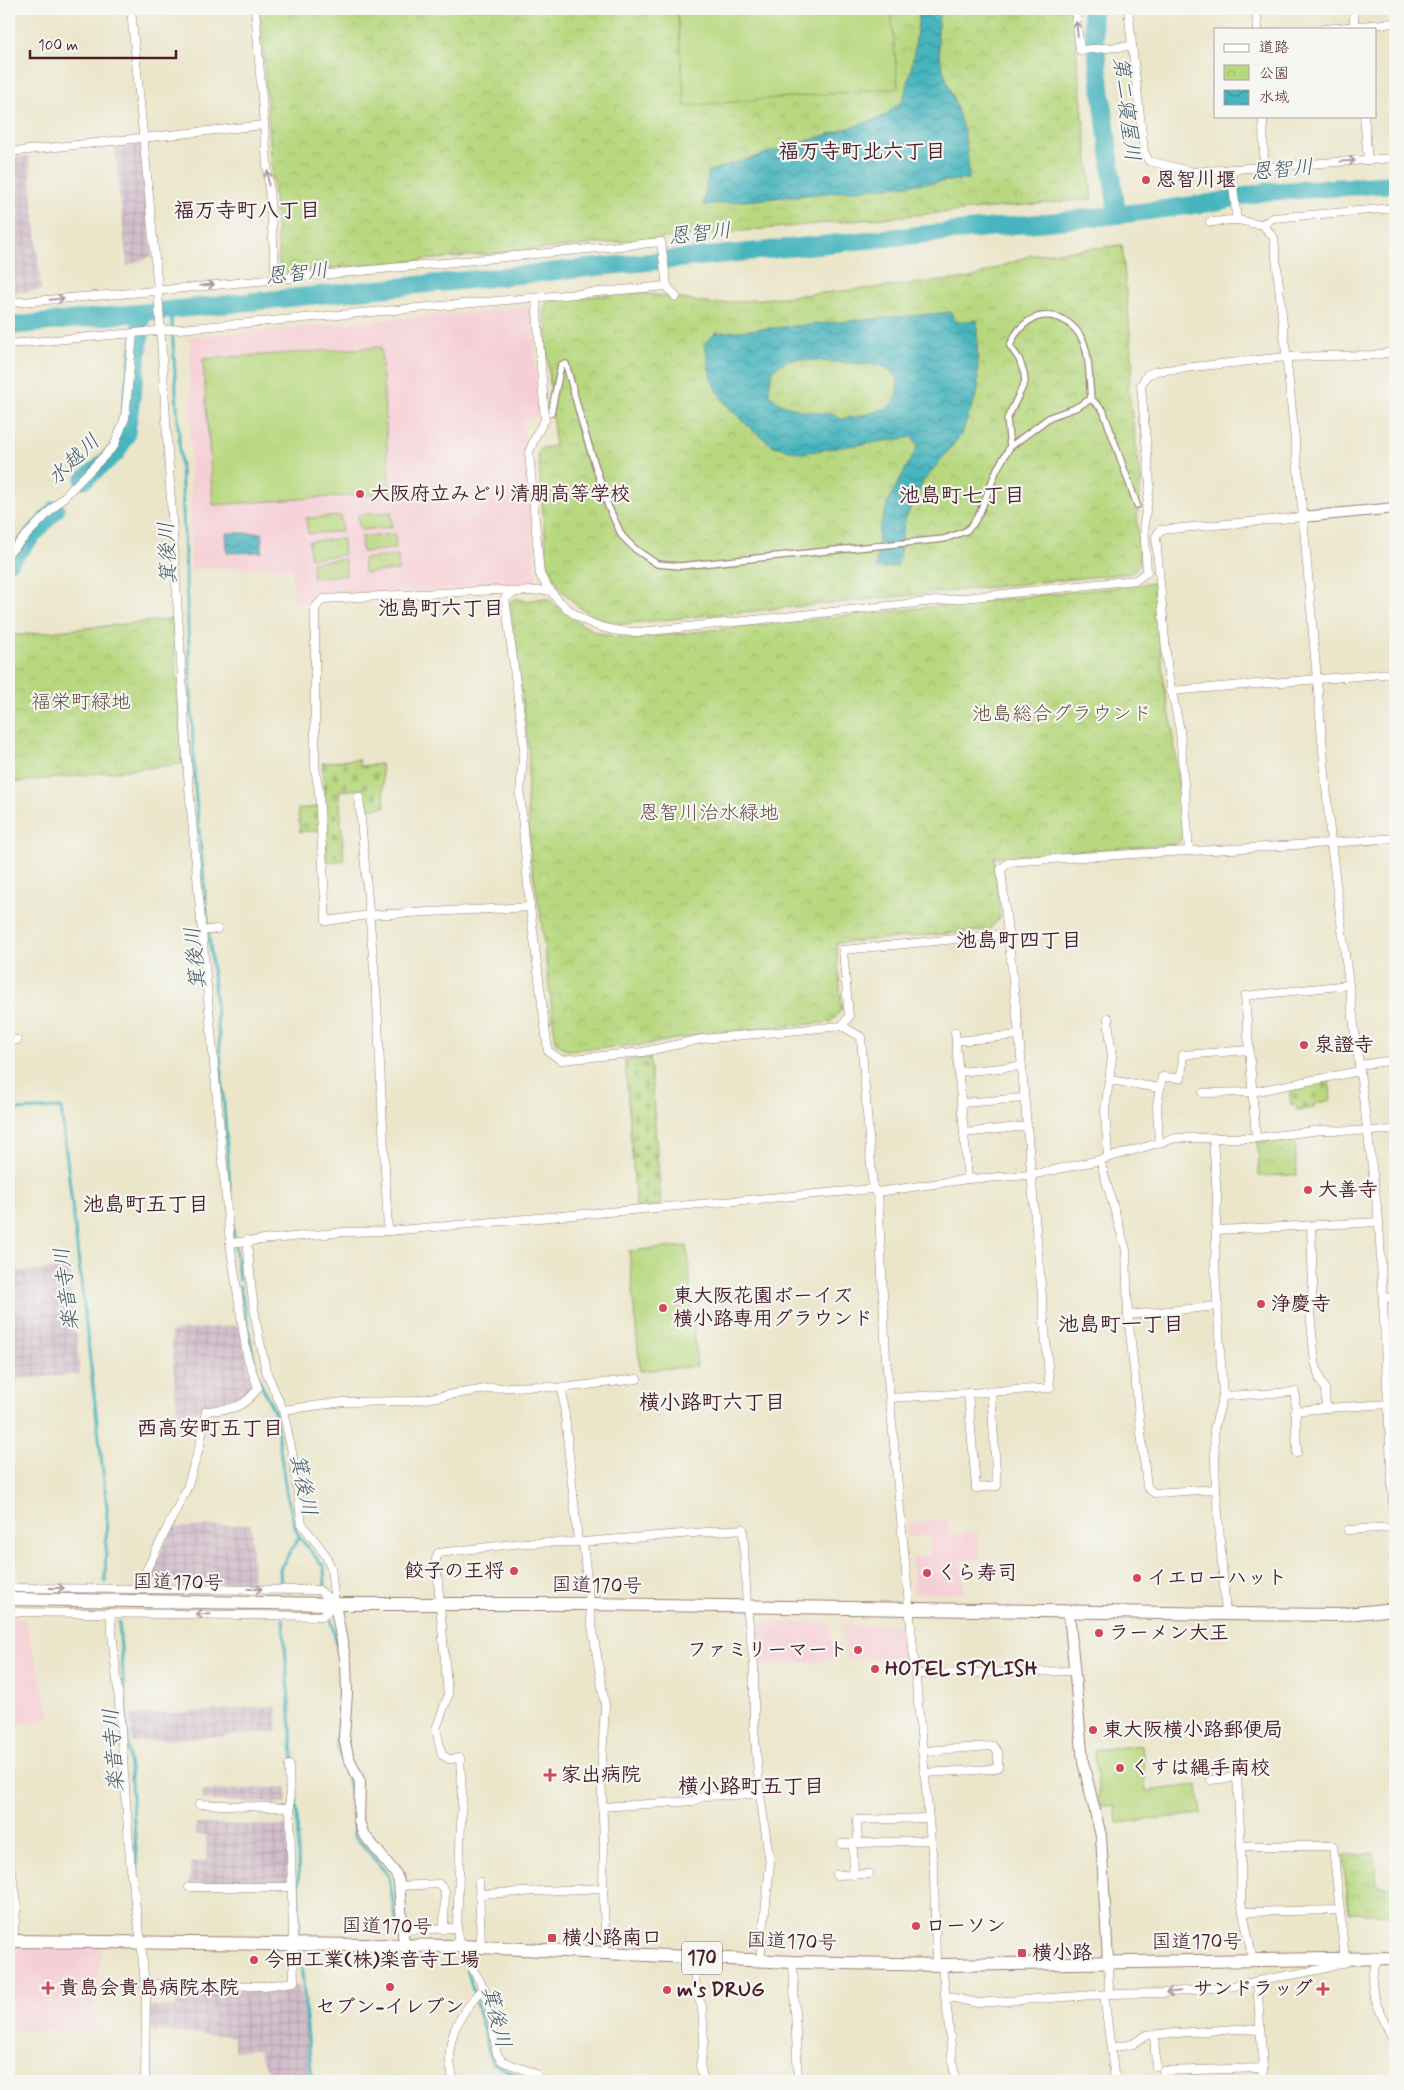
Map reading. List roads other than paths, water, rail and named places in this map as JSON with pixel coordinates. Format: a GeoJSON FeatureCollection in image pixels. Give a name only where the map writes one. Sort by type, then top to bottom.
{"type":"FeatureCollection","features":[{"type":"Feature","properties":{"kind":"highway","name":"国道170号"},"geometry":{"type":"LineString","coordinates":[[9,1599],[335,1604],[589,1604],[1070,1613],[1337,1615],[1395,1609]]}},
{"type":"Feature","properties":{"kind":"highway","name":"国道170号"},"geometry":{"type":"LineString","coordinates":[[11,1941],[459,1946],[793,1962],[939,1964],[1395,1958]]}},
{"type":"Feature","properties":{"kind":"street"},"geometry":{"type":"LineString","coordinates":[[131,9],[161,328],[188,776],[230,1243],[247,1356],[258,1388],[248,1400],[230,1409],[206,1411],[200,1445],[187,1488],[137,1589]]}},
{"type":"Feature","properties":{"kind":"street"},"geometry":{"type":"LineString","coordinates":[[255,9],[276,279]]}},
{"type":"Feature","properties":{"kind":"street"},"geometry":{"type":"LineString","coordinates":[[1075,9],[1080,50],[1132,46]]}},
{"type":"Feature","properties":{"kind":"street"},"geometry":{"type":"LineString","coordinates":[[1128,9],[1144,152],[1149,161],[1192,172],[1395,158]]}},
{"type":"Feature","properties":{"kind":"street"},"geometry":{"type":"LineString","coordinates":[[1256,9],[1258,28]]}},
{"type":"Feature","properties":{"kind":"street"},"geometry":{"type":"LineString","coordinates":[[1354,9],[1355,27]]}},
{"type":"Feature","properties":{"kind":"street"},"geometry":{"type":"LineString","coordinates":[[1340,28],[1395,23]]}},
{"type":"Feature","properties":{"kind":"street"},"geometry":{"type":"LineString","coordinates":[[1263,118],[1264,166]]}},
{"type":"Feature","properties":{"kind":"street"},"geometry":{"type":"LineString","coordinates":[[1364,118],[1368,160]]}},
{"type":"Feature","properties":{"kind":"street"},"geometry":{"type":"LineString","coordinates":[[9,152],[264,125]]}},
{"type":"Feature","properties":{"kind":"street"},"geometry":{"type":"LineString","coordinates":[[1231,169],[1236,220]]}},
{"type":"Feature","properties":{"kind":"street"},"geometry":{"type":"LineString","coordinates":[[1210,222],[1236,220],[1263,225],[1273,218],[1395,208]]}},
{"type":"Feature","properties":{"kind":"street"},"geometry":{"type":"LineString","coordinates":[[1263,225],[1274,238],[1303,517],[1331,843],[1379,1222],[1395,1546]]}},
{"type":"Feature","properties":{"kind":"street"},"geometry":{"type":"LineString","coordinates":[[9,303],[158,291],[661,242],[667,286],[676,296]]}},
{"type":"Feature","properties":{"kind":"street"},"geometry":{"type":"LineString","coordinates":[[9,344],[146,333],[161,328],[186,329],[667,286]]}},
{"type":"Feature","properties":{"kind":"street"},"geometry":{"type":"LineString","coordinates":[[536,299],[545,420],[529,452],[540,575],[549,590],[576,615],[597,627],[619,633],[640,632],[1136,580],[1147,572]]}},
{"type":"Feature","properties":{"kind":"street"},"geometry":{"type":"LineString","coordinates":[[1010,447],[1007,419],[1025,382],[1019,359],[1010,346],[1018,330],[1027,322],[1038,316],[1050,315],[1072,327],[1082,338],[1087,358],[1091,399],[1103,410],[1137,505]]}},
{"type":"Feature","properties":{"kind":"street"},"geometry":{"type":"LineString","coordinates":[[9,553],[114,446],[125,418],[134,334]]}},
{"type":"Feature","properties":{"kind":"street"},"geometry":{"type":"LineString","coordinates":[[1147,572],[1144,524],[1150,485],[1141,385],[1147,375],[1156,371],[1286,357],[1372,355],[1395,352]]}},
{"type":"Feature","properties":{"kind":"street"},"geometry":{"type":"LineString","coordinates":[[551,413],[561,365],[566,364],[608,506],[622,536],[635,549],[657,564],[680,566],[944,539],[966,531],[980,512],[997,469],[1010,447],[1050,417],[1075,408],[1091,399]]}},
{"type":"Feature","properties":{"kind":"street"},"geometry":{"type":"LineString","coordinates":[[1189,851],[1180,730],[1170,691],[1156,537],[1160,530],[1395,508]]}},
{"type":"Feature","properties":{"kind":"street"},"geometry":{"type":"LineString","coordinates":[[1147,572],[1161,580]]}},
{"type":"Feature","properties":{"kind":"street"},"geometry":{"type":"LineString","coordinates":[[530,907],[369,915],[326,921],[319,792],[315,768],[314,608],[323,599],[498,590],[515,592],[549,590]]}},
{"type":"Feature","properties":{"kind":"street"},"geometry":{"type":"LineString","coordinates":[[515,592],[505,598],[524,746],[520,794],[530,907],[548,1051],[561,1060],[643,1052],[702,1039],[842,1026],[861,1037],[876,1190],[886,1358],[916,1674],[936,1938],[956,2081]]}},
{"type":"Feature","properties":{"kind":"street"},"geometry":{"type":"LineString","coordinates":[[1170,691],[1395,673]]}},
{"type":"Feature","properties":{"kind":"street"},"geometry":{"type":"LineString","coordinates":[[359,797],[377,1002],[388,1231]]}},
{"type":"Feature","properties":{"kind":"street"},"geometry":{"type":"LineString","coordinates":[[890,1398],[1050,1388],[1022,1066],[1001,869],[1010,862],[1395,838]]}},
{"type":"Feature","properties":{"kind":"street"},"geometry":{"type":"LineString","coordinates":[[202,930],[217,929]]}},
{"type":"Feature","properties":{"kind":"street"},"geometry":{"type":"LineString","coordinates":[[842,1026],[849,1017],[843,950],[1008,934]]}},
{"type":"Feature","properties":{"kind":"street"},"geometry":{"type":"LineString","coordinates":[[1256,1138],[1245,996],[1349,985]]}},
{"type":"Feature","properties":{"kind":"street"},"geometry":{"type":"LineString","coordinates":[[1108,1018],[1112,1058],[1105,1115],[1104,1158],[1126,1250],[1128,1315],[1147,1487],[1154,1493],[1216,1489]]}},
{"type":"Feature","properties":{"kind":"street"},"geometry":{"type":"LineString","coordinates":[[968,1179],[956,1037],[1019,1035]]}},
{"type":"Feature","properties":{"kind":"street"},"geometry":{"type":"LineString","coordinates":[[1159,1144],[1157,1118],[1162,1077],[1181,1078],[1183,1055],[1249,1050]]}},
{"type":"Feature","properties":{"kind":"street"},"geometry":{"type":"LineString","coordinates":[[1203,1092],[1252,1092],[1395,1060]]}},
{"type":"Feature","properties":{"kind":"street"},"geometry":{"type":"LineString","coordinates":[[959,1072],[1022,1066]]}},
{"type":"Feature","properties":{"kind":"street"},"geometry":{"type":"LineString","coordinates":[[1110,1080],[1160,1088]]}},
{"type":"Feature","properties":{"kind":"street"},"geometry":{"type":"LineString","coordinates":[[962,1103],[1024,1098]]}},
{"type":"Feature","properties":{"kind":"street"},"geometry":{"type":"LineString","coordinates":[[964,1132],[1027,1126]]}},
{"type":"Feature","properties":{"kind":"street"},"geometry":{"type":"LineString","coordinates":[[230,1243],[246,1240],[345,1232],[388,1231],[876,1190],[968,1179],[1031,1175],[1159,1144],[1176,1138],[1256,1138],[1322,1130],[1395,1130]]}},
{"type":"Feature","properties":{"kind":"street"},"geometry":{"type":"LineString","coordinates":[[1213,1139],[1217,1197],[1216,1267],[1223,1396],[1214,1429],[1216,1489],[1226,1614]]}},
{"type":"Feature","properties":{"kind":"street"},"geometry":{"type":"LineString","coordinates":[[1217,1230],[1311,1227],[1379,1222]]}},
{"type":"Feature","properties":{"kind":"street"},"geometry":{"type":"LineString","coordinates":[[1311,1227],[1313,1286],[1310,1313],[1315,1362],[1320,1380],[1325,1389],[1326,1408]]}},
{"type":"Feature","properties":{"kind":"street"},"geometry":{"type":"LineString","coordinates":[[246,1240],[252,1294],[266,1371],[283,1410],[293,1457],[302,1524],[325,1554],[332,1568],[335,1604],[346,1663],[347,1693],[344,1737],[348,1756],[360,1782],[359,1821],[362,1833],[396,1874],[399,1886],[404,1946]]}},
{"type":"Feature","properties":{"kind":"street"},"geometry":{"type":"LineString","coordinates":[[1383,1298],[1395,1297]]}},
{"type":"Feature","properties":{"kind":"street"},"geometry":{"type":"LineString","coordinates":[[1128,1315],[1218,1306]]}},
{"type":"Feature","properties":{"kind":"street"},"geometry":{"type":"LineString","coordinates":[[283,1410],[344,1402],[411,1401],[492,1388],[535,1386],[562,1388],[637,1379]]}},
{"type":"Feature","properties":{"kind":"street"},"geometry":{"type":"LineString","coordinates":[[562,1388],[580,1541],[605,1705],[601,1777],[606,1953]]}},
{"type":"Feature","properties":{"kind":"street"},"geometry":{"type":"LineString","coordinates":[[968,1393],[976,1488],[997,1486],[991,1392]]}},
{"type":"Feature","properties":{"kind":"street"},"geometry":{"type":"LineString","coordinates":[[1223,1396],[1294,1392],[1297,1453]]}},
{"type":"Feature","properties":{"kind":"street"},"geometry":{"type":"LineString","coordinates":[[1295,1411],[1389,1404]]}},
{"type":"Feature","properties":{"kind":"street"},"geometry":{"type":"LineString","coordinates":[[1348,1530],[1395,1528]]}},
{"type":"Feature","properties":{"kind":"street"},"geometry":{"type":"LineString","coordinates":[[542,2081],[536,2074],[502,2061],[497,2054],[490,2009],[484,1988],[459,1946],[457,1928],[462,1785],[460,1758],[449,1759],[442,1755],[436,1729],[448,1696],[439,1603],[436,1559],[438,1553],[523,1543],[580,1541],[743,1529],[754,1665],[754,1728],[760,1794],[770,1864],[760,1960]]}},
{"type":"Feature","properties":{"kind":"street"},"geometry":{"type":"LineString","coordinates":[[9,1588],[319,1590],[335,1604]]}},
{"type":"Feature","properties":{"kind":"street"},"geometry":{"type":"LineString","coordinates":[[9,1612],[322,1616],[335,1604]]}},
{"type":"Feature","properties":{"kind":"street"},"geometry":{"type":"LineString","coordinates":[[110,1613],[119,1701],[131,1873],[145,1984],[145,2081]]}},
{"type":"Feature","properties":{"kind":"street"},"geometry":{"type":"LineString","coordinates":[[1070,1613],[1083,1762],[1101,1836],[1108,1961],[1106,1995],[1114,2081]]}},
{"type":"Feature","properties":{"kind":"street"},"geometry":{"type":"LineString","coordinates":[[916,1674],[1074,1671]]}},
{"type":"Feature","properties":{"kind":"street"},"geometry":{"type":"LineString","coordinates":[[922,1751],[993,1746],[998,1752],[998,1767],[993,1769],[924,1773]]}},
{"type":"Feature","properties":{"kind":"street"},"geometry":{"type":"LineString","coordinates":[[145,1984],[265,1986],[294,1982],[289,1765]]}},
{"type":"Feature","properties":{"kind":"street"},"geometry":{"type":"LineString","coordinates":[[1211,1780],[1236,1777],[1241,1846],[1241,1902],[1253,1961]]}},
{"type":"Feature","properties":{"kind":"street"},"geometry":{"type":"LineString","coordinates":[[602,1807],[693,1801],[704,1796],[760,1794]]}},
{"type":"Feature","properties":{"kind":"street"},"geometry":{"type":"LineString","coordinates":[[199,1804],[290,1808]]}},
{"type":"Feature","properties":{"kind":"street"},"geometry":{"type":"LineString","coordinates":[[854,1874],[857,1820],[928,1818]]}},
{"type":"Feature","properties":{"kind":"street"},"geometry":{"type":"LineString","coordinates":[[842,1844],[930,1840]]}},
{"type":"Feature","properties":{"kind":"street"},"geometry":{"type":"LineString","coordinates":[[1241,1846],[1333,1846],[1345,1959]]}},
{"type":"Feature","properties":{"kind":"street"},"geometry":{"type":"LineString","coordinates":[[9,1859],[16,1901],[11,1941]]}},
{"type":"Feature","properties":{"kind":"street"},"geometry":{"type":"LineString","coordinates":[[836,1875],[869,1874]]}},
{"type":"Feature","properties":{"kind":"street"},"geometry":{"type":"LineString","coordinates":[[479,1882],[481,1894],[481,1947]]}},
{"type":"Feature","properties":{"kind":"street"},"geometry":{"type":"LineString","coordinates":[[399,1886],[439,1884],[445,1891],[444,1929]]}},
{"type":"Feature","properties":{"kind":"street"},"geometry":{"type":"LineString","coordinates":[[188,1887],[291,1887]]}},
{"type":"Feature","properties":{"kind":"street"},"geometry":{"type":"LineString","coordinates":[[481,1894],[603,1888]]}},
{"type":"Feature","properties":{"kind":"street"},"geometry":{"type":"LineString","coordinates":[[1244,1912],[1340,1910]]}},
{"type":"Feature","properties":{"kind":"street"},"geometry":{"type":"LineString","coordinates":[[403,1930],[457,1928]]}},
{"type":"Feature","properties":{"kind":"street"},"geometry":{"type":"LineString","coordinates":[[692,1957],[697,1994],[702,2007],[704,2041],[700,2065],[704,2081]]}},
{"type":"Feature","properties":{"kind":"street"},"geometry":{"type":"LineString","coordinates":[[945,1996],[977,2004],[1163,1993],[1257,1982],[1327,1968],[1359,1959]]}},
{"type":"Feature","properties":{"kind":"street"},"geometry":{"type":"LineString","coordinates":[[1379,1959],[1374,1966],[1372,1983],[1376,2006],[1388,2024],[1395,2044]]}},
{"type":"Feature","properties":{"kind":"street"},"geometry":{"type":"LineString","coordinates":[[793,1962],[798,2081]]}},
{"type":"Feature","properties":{"kind":"street"},"geometry":{"type":"LineString","coordinates":[[1257,1982],[1264,2081]]}},
{"type":"Feature","properties":{"kind":"street"},"geometry":{"type":"LineString","coordinates":[[454,2081],[449,2045],[455,2027],[466,2006],[484,1988]]}},
{"type":"Feature","properties":{"kind":"street"},"geometry":{"type":"LineString","coordinates":[[1111,2048],[1133,2044],[1146,2036],[1154,2035],[1237,2029],[1260,2030]]}},
{"type":"Feature","properties":{"kind":"street"},"geometry":{"type":"LineString","coordinates":[[1154,2035],[1160,2068],[1263,2068]]}},
{"type":"Feature","properties":{"kind":"street"},"geometry":{"type":"LineString","coordinates":[[1394,2081],[1395,2070]]}},
{"type":"Feature","properties":{"kind":"water"},"geometry":{"type":"Polygon","coordinates":[[[920,9],[940,9],[938,42],[940,55],[963,129],[969,179],[703,205],[709,171],[878,119],[894,108],[902,100],[908,83],[920,9]]]}},
{"type":"Feature","properties":{"kind":"water"},"geometry":{"type":"Polygon","coordinates":[[[951,312],[955,322],[977,320],[978,391],[961,435],[923,482],[904,522],[898,566],[876,569],[879,530],[889,499],[918,446],[913,437],[801,453],[774,446],[754,431],[727,406],[711,380],[705,343],[715,333],[951,312]],[[791,359],[779,365],[773,371],[769,394],[782,404],[803,411],[832,414],[841,419],[886,409],[896,399],[898,380],[889,369],[878,365],[791,359]]]}},
{"type":"Feature","properties":{"kind":"water"},"geometry":{"type":"Polygon","coordinates":[[[226,533],[262,533],[262,552],[227,553],[226,533]]]}},
{"type":"Feature","properties":{"kind":"waterway","name":"第二寝屋川"},"geometry":{"type":"LineString","coordinates":[[1091,9],[1117,215]]}},
{"type":"Feature","properties":{"kind":"waterway","name":"恩智川"},"geometry":{"type":"LineString","coordinates":[[9,326],[1117,215],[1210,203],[1265,192],[1395,184]]}},
{"type":"Feature","properties":{"kind":"waterway","name":"箕後川"},"geometry":{"type":"LineString","coordinates":[[171,310],[182,486],[195,788],[219,1038],[233,1227],[239,1280]]}},
{"type":"Feature","properties":{"kind":"waterway","name":"水越川"},"geometry":{"type":"LineString","coordinates":[[84,480],[116,453],[126,436],[140,339],[141,314]]}},
{"type":"Feature","properties":{"kind":"waterway","name":"水越川"},"geometry":{"type":"LineString","coordinates":[[9,562],[56,509]]}},
{"type":"Feature","properties":{"kind":"waterway","name":"楽音寺川"},"geometry":{"type":"LineString","coordinates":[[9,1042],[14,1110],[61,1108],[107,1507],[105,1582]]}},
{"type":"Feature","properties":{"kind":"waterway","name":"箕後川"},"geometry":{"type":"LineString","coordinates":[[240,1286],[257,1376],[275,1413],[286,1491],[295,1527],[299,1537],[324,1567],[325,1585]]}},
{"type":"Feature","properties":{"kind":"waterway"},"geometry":{"type":"LineString","coordinates":[[281,1585],[280,1569],[299,1537]]}},
{"type":"Feature","properties":{"kind":"waterway"},"geometry":{"type":"LineString","coordinates":[[283,1619],[297,1811],[300,1930]]}},
{"type":"Feature","properties":{"kind":"waterway","name":"箕後川"},"geometry":{"type":"LineString","coordinates":[[331,1620],[341,1661],[340,1711],[336,1745],[344,1764],[352,1799],[354,1835],[389,1876],[396,1922]]}},
{"type":"Feature","properties":{"kind":"waterway","name":"楽音寺川"},"geometry":{"type":"LineString","coordinates":[[119,1622],[138,1876]]}},
{"type":"Feature","properties":{"kind":"waterway"},"geometry":{"type":"LineString","coordinates":[[300,1951],[312,2081]]}},
{"type":"Feature","properties":{"kind":"waterway","name":"箕後川"},"geometry":{"type":"LineString","coordinates":[[467,1968],[492,2063],[529,2081]]}},
{"type":"Feature","properties":{"kind":"place","name":"恩智川堰"},"geometry":{"type":"Point","coordinates":[1146,180]}},
{"type":"Feature","properties":{"kind":"place","name":"大阪府立みどり清朋高等学校"},"geometry":{"type":"Point","coordinates":[360,494]}},
{"type":"Feature","properties":{"kind":"place","name":"泉證寺"},"geometry":{"type":"Point","coordinates":[1304,1045]}},
{"type":"Feature","properties":{"kind":"place","name":"大善寺"},"geometry":{"type":"Point","coordinates":[1308,1190]}},
{"type":"Feature","properties":{"kind":"place","name":"浄慶寺"},"geometry":{"type":"Point","coordinates":[1261,1304]}},
{"type":"Feature","properties":{"kind":"place","name":"東大阪花園ボーイズ 横小路専用グラウンド"},"geometry":{"type":"Point","coordinates":[663,1308]}},
{"type":"Feature","properties":{"kind":"place","name":"餃子の王将"},"geometry":{"type":"Point","coordinates":[514,1571]}},
{"type":"Feature","properties":{"kind":"place","name":"くら寿司"},"geometry":{"type":"Point","coordinates":[927,1573]}},
{"type":"Feature","properties":{"kind":"place","name":"イエローハット"},"geometry":{"type":"Point","coordinates":[1137,1578]}},
{"type":"Feature","properties":{"kind":"place","name":"ラーメン大王"},"geometry":{"type":"Point","coordinates":[1099,1633]}},
{"type":"Feature","properties":{"kind":"place","name":"ファミリーマート"},"geometry":{"type":"Point","coordinates":[858,1650]}},
{"type":"Feature","properties":{"kind":"place","name":"HOTEL STYLISH"},"geometry":{"type":"Point","coordinates":[875,1669]}},
{"type":"Feature","properties":{"kind":"place","name":"東大阪横小路郵便局"},"geometry":{"type":"Point","coordinates":[1093,1730]}},
{"type":"Feature","properties":{"kind":"place","name":"くすは縄手南校"},"geometry":{"type":"Point","coordinates":[1120,1768]}},
{"type":"Feature","properties":{"kind":"place","name":"家出病院"},"geometry":{"type":"Point","coordinates":[550,1775]}},
{"type":"Feature","properties":{"kind":"place","name":"ローソン"},"geometry":{"type":"Point","coordinates":[916,1926]}},
{"type":"Feature","properties":{"kind":"place","name":"横小路南口"},"geometry":{"type":"Point","coordinates":[552,1938]}},
{"type":"Feature","properties":{"kind":"place","name":"横小路"},"geometry":{"type":"Point","coordinates":[1022,1953]}},
{"type":"Feature","properties":{"kind":"place","name":"今田工業(株)楽音寺工場"},"geometry":{"type":"Point","coordinates":[254,1960]}},
{"type":"Feature","properties":{"kind":"place","name":"セブン-イレブン"},"geometry":{"type":"Point","coordinates":[390,1987]}},
{"type":"Feature","properties":{"kind":"place","name":"貴島会貴島病院本院"},"geometry":{"type":"Point","coordinates":[48,1988]}},
{"type":"Feature","properties":{"kind":"place","name":"サンドラッグ"},"geometry":{"type":"Point","coordinates":[1323,1989]}},
{"type":"Feature","properties":{"kind":"place","name":"m's DRUG"},"geometry":{"type":"Point","coordinates":[667,1990]}},
{"type":"Feature","properties":{"kind":"district","name":"福万寺町北六丁目"},"geometry":{"type":"Point","coordinates":[862,152]}},
{"type":"Feature","properties":{"kind":"district","name":"福万寺町八丁目"},"geometry":{"type":"Point","coordinates":[247,211]}},
{"type":"Feature","properties":{"kind":"district","name":"池島町七丁目"},"geometry":{"type":"Point","coordinates":[962,496]}},
{"type":"Feature","properties":{"kind":"district","name":"池島町六丁目"},"geometry":{"type":"Point","coordinates":[441,609]}},
{"type":"Feature","properties":{"kind":"district","name":"池島町四丁目"},"geometry":{"type":"Point","coordinates":[1019,941]}},
{"type":"Feature","properties":{"kind":"district","name":"池島町五丁目"},"geometry":{"type":"Point","coordinates":[146,1205]}},
{"type":"Feature","properties":{"kind":"district","name":"池島町一丁目"},"geometry":{"type":"Point","coordinates":[1121,1325]}},
{"type":"Feature","properties":{"kind":"district","name":"横小路町六丁目"},"geometry":{"type":"Point","coordinates":[712,1403]}},
{"type":"Feature","properties":{"kind":"district","name":"西高安町五丁目"},"geometry":{"type":"Point","coordinates":[210,1429]}},
{"type":"Feature","properties":{"kind":"district","name":"横小路町五丁目"},"geometry":{"type":"Point","coordinates":[751,1787]}},
{"type":"Feature","properties":{"kind":"park label","name":"福栄町緑地"},"geometry":{"type":"Point","coordinates":[81,702]}},
{"type":"Feature","properties":{"kind":"park label","name":"池島総合グラウンド"},"geometry":{"type":"Point","coordinates":[1062,714]}},
{"type":"Feature","properties":{"kind":"park label","name":"恩智川治水緑地"},"geometry":{"type":"Point","coordinates":[709,813]}}]}
